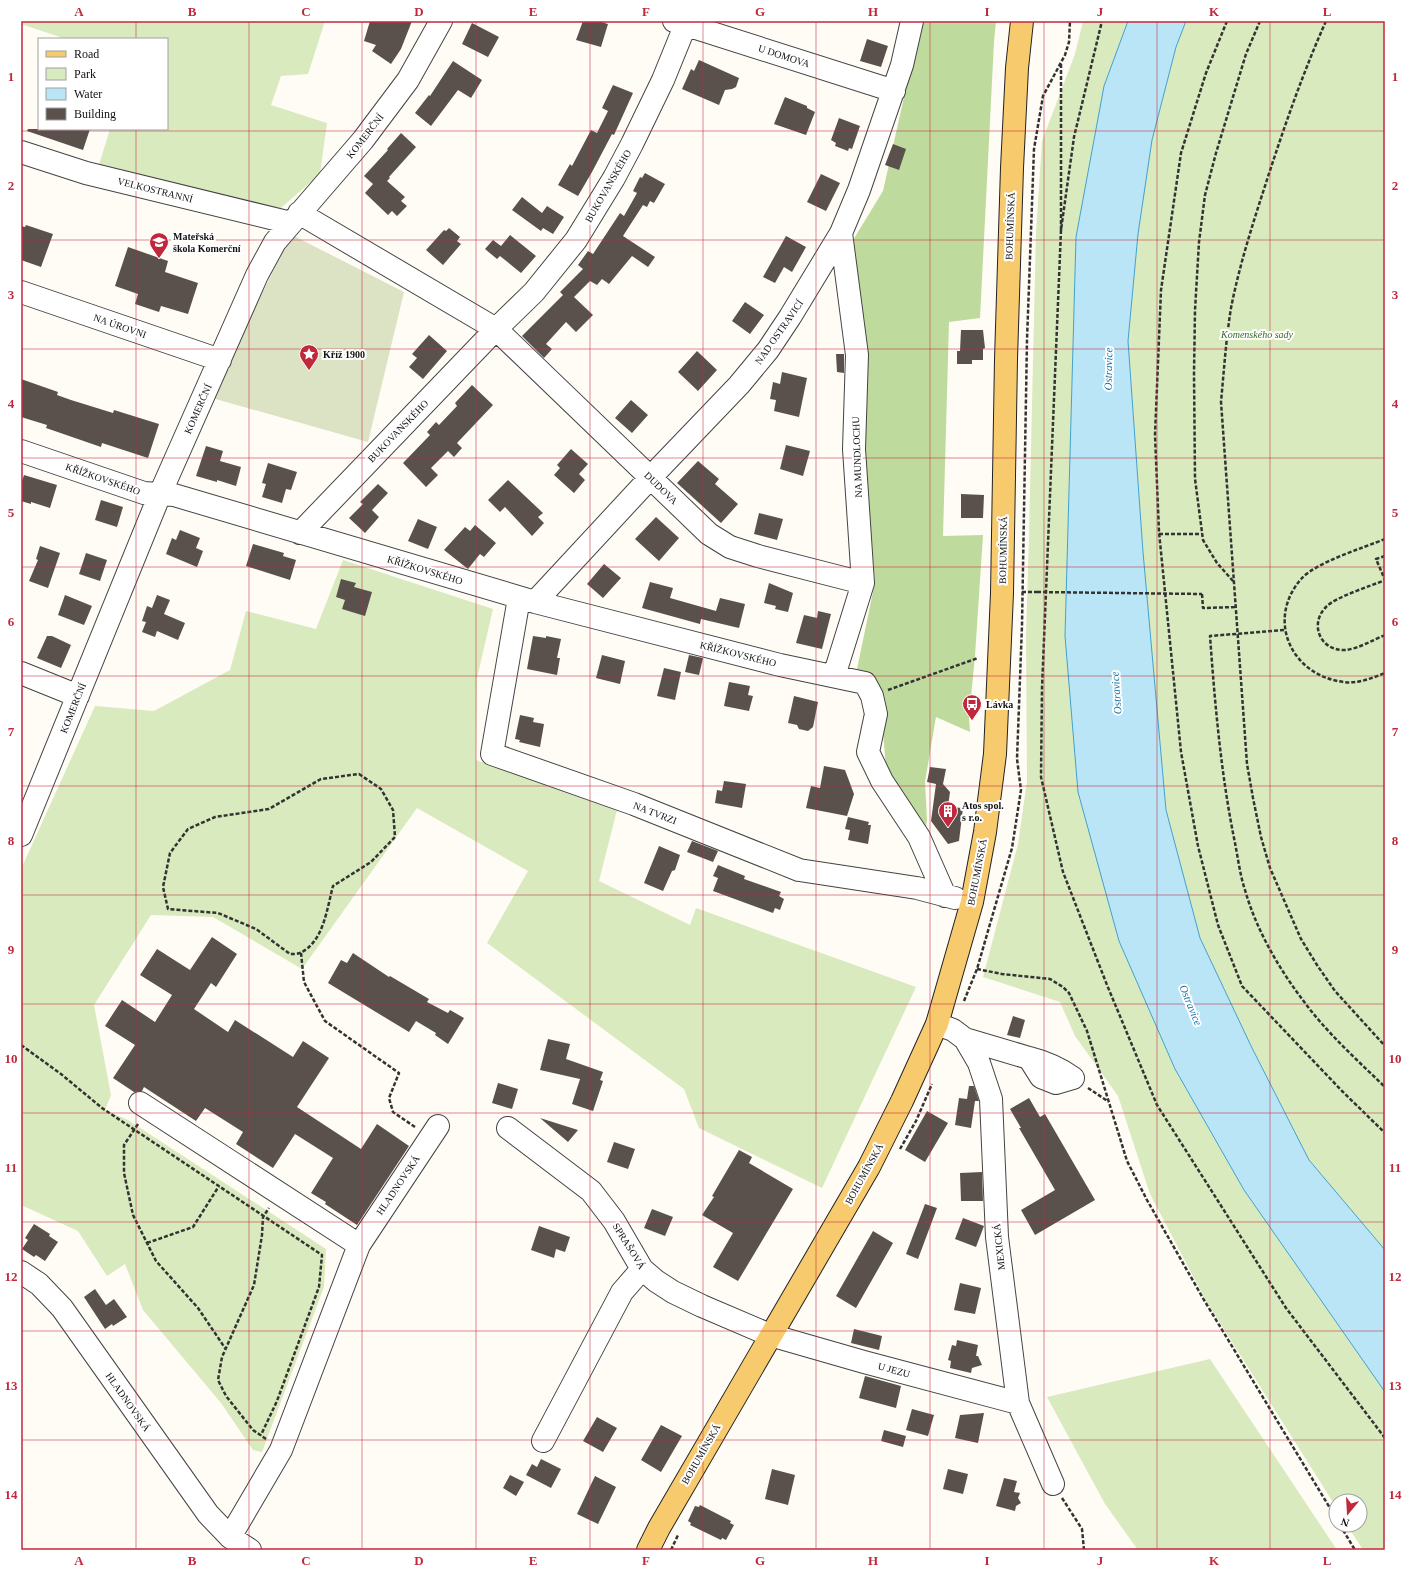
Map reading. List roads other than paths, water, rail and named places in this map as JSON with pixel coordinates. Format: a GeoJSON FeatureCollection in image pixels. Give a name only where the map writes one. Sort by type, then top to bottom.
{"type":"FeatureCollection","features":[{"type":"Feature","properties":{"kind":"main road","name":"BOHUMÍNSKÁ"},"geometry":{"type":"LineString","coordinates":[[648,1550],[663,1521],[770,1335],[869,1167],[937,1024],[972,902],[985,832],[995,754],[1002,592],[1006,358],[1012,168],[1017,68],[1022,21]]}},
{"type":"Feature","properties":{"kind":"street","name":"KOMERČNÍ"},"geometry":{"type":"LineString","coordinates":[[21,835],[160,494],[257,275],[275,242],[363,140],[404,86],[441,21]]}},
{"type":"Feature","properties":{"kind":"street","name":"NAD OSTRAVICÍ"},"geometry":{"type":"LineString","coordinates":[[527,600],[650,478],[739,385],[768,350],[790,318],[841,233],[859,190],[894,91],[902,65],[912,21]]}},
{"type":"Feature","properties":{"kind":"street","name":"U DOMOVA"},"geometry":{"type":"LineString","coordinates":[[682,22],[894,91]]}},
{"type":"Feature","properties":{"kind":"street","name":"BUKOVANSKÉHO"},"geometry":{"type":"LineString","coordinates":[[300,533],[496,329],[534,292],[576,240],[614,178],[632,144],[663,80],[682,22]]}},
{"type":"Feature","properties":{"kind":"street","name":"VELKOSTRANNÍ"},"geometry":{"type":"LineString","coordinates":[[21,152],[86,173],[295,218]]}},
{"type":"Feature","properties":{"kind":"street"},"geometry":{"type":"LineString","coordinates":[[295,218],[496,329]]}},
{"type":"Feature","properties":{"kind":"street","name":"NA MUNDLOCHU"},"geometry":{"type":"LineString","coordinates":[[834,676],[863,583],[854,449],[857,355],[841,233]]}},
{"type":"Feature","properties":{"kind":"street","name":"NA ÚROVNI"},"geometry":{"type":"LineString","coordinates":[[21,292],[220,360]]}},
{"type":"Feature","properties":{"kind":"street","name":"DUDOVA"},"geometry":{"type":"LineString","coordinates":[[496,329],[709,534],[730,547],[758,556],[863,583]]}},
{"type":"Feature","properties":{"kind":"street","name":"KŘÍŽKOVSKÉHO"},"geometry":{"type":"LineString","coordinates":[[21,451],[144,493],[174,495],[527,600],[780,665],[864,683],[872,696],[876,714],[868,752],[882,781],[919,837],[945,896]]}},
{"type":"Feature","properties":{"kind":"street","name":"NA TVRZI"},"geometry":{"type":"LineString","coordinates":[[527,600],[492,754],[634,804],[800,870],[917,888],[972,902]]}},
{"type":"Feature","properties":{"kind":"street"},"geometry":{"type":"LineString","coordinates":[[21,673],[78,696]]}},
{"type":"Feature","properties":{"kind":"street","name":"MEXICKÁ"},"geometry":{"type":"LineString","coordinates":[[937,1024],[953,1030],[965,1039],[979,1063],[991,1099],[997,1237],[1018,1403],[1053,1484]]}},
{"type":"Feature","properties":{"kind":"street"},"geometry":{"type":"LineString","coordinates":[[965,1039],[1029,1058],[1041,1077],[1056,1083],[1073,1078]]}},
{"type":"Feature","properties":{"kind":"street"},"geometry":{"type":"LineString","coordinates":[[144,1105],[358,1245]]}},
{"type":"Feature","properties":{"kind":"street","name":"SPRAŠOVÁ"},"geometry":{"type":"LineString","coordinates":[[508,1128],[576,1179],[597,1198],[614,1221],[642,1269],[656,1281],[679,1296],[770,1335]]}},
{"type":"Feature","properties":{"kind":"street","name":"HLADNOVSKÁ"},"geometry":{"type":"LineString","coordinates":[[230,1537],[281,1450],[358,1245],[434,1131]]}},
{"type":"Feature","properties":{"kind":"street"},"geometry":{"type":"LineString","coordinates":[[543,1441],[622,1292],[642,1269]]}},
{"type":"Feature","properties":{"kind":"street","name":"HLADNOVSKÁ"},"geometry":{"type":"LineString","coordinates":[[21,1272],[39,1284],[62,1308],[208,1514],[230,1537],[250,1550]]}},
{"type":"Feature","properties":{"kind":"street","name":"U JEZU"},"geometry":{"type":"LineString","coordinates":[[770,1335],[1018,1403]]}},
{"type":"Feature","properties":{"kind":"water","name":"Ostravice"},"geometry":{"type":"Polygon","coordinates":[[[1128,21],[1186,21],[1176,47],[1152,140],[1138,234],[1128,341],[1143,552],[1166,810],[1200,938],[1252,1048],[1309,1160],[1385,1250],[1385,1392],[1244,1190],[1175,1069],[1119,941],[1078,792],[1065,636],[1076,237],[1104,86],[1128,21]]]}},
{"type":"Feature","properties":{"kind":"place","name":"Mateřská škola Komerční"},"geometry":{"type":"Point","coordinates":[159,259]}},
{"type":"Feature","properties":{"kind":"place","name":"Kříž 1900"},"geometry":{"type":"Point","coordinates":[309,371]}},
{"type":"Feature","properties":{"kind":"place","name":"Lávka"},"geometry":{"type":"Point","coordinates":[972,721]}},
{"type":"Feature","properties":{"kind":"place","name":"Atos spol. s r.o."},"geometry":{"type":"Point","coordinates":[948,828]}},
{"type":"Feature","properties":{"kind":"park label","name":"Komenského sady"},"geometry":{"type":"Point","coordinates":[1257,334]}}]}
